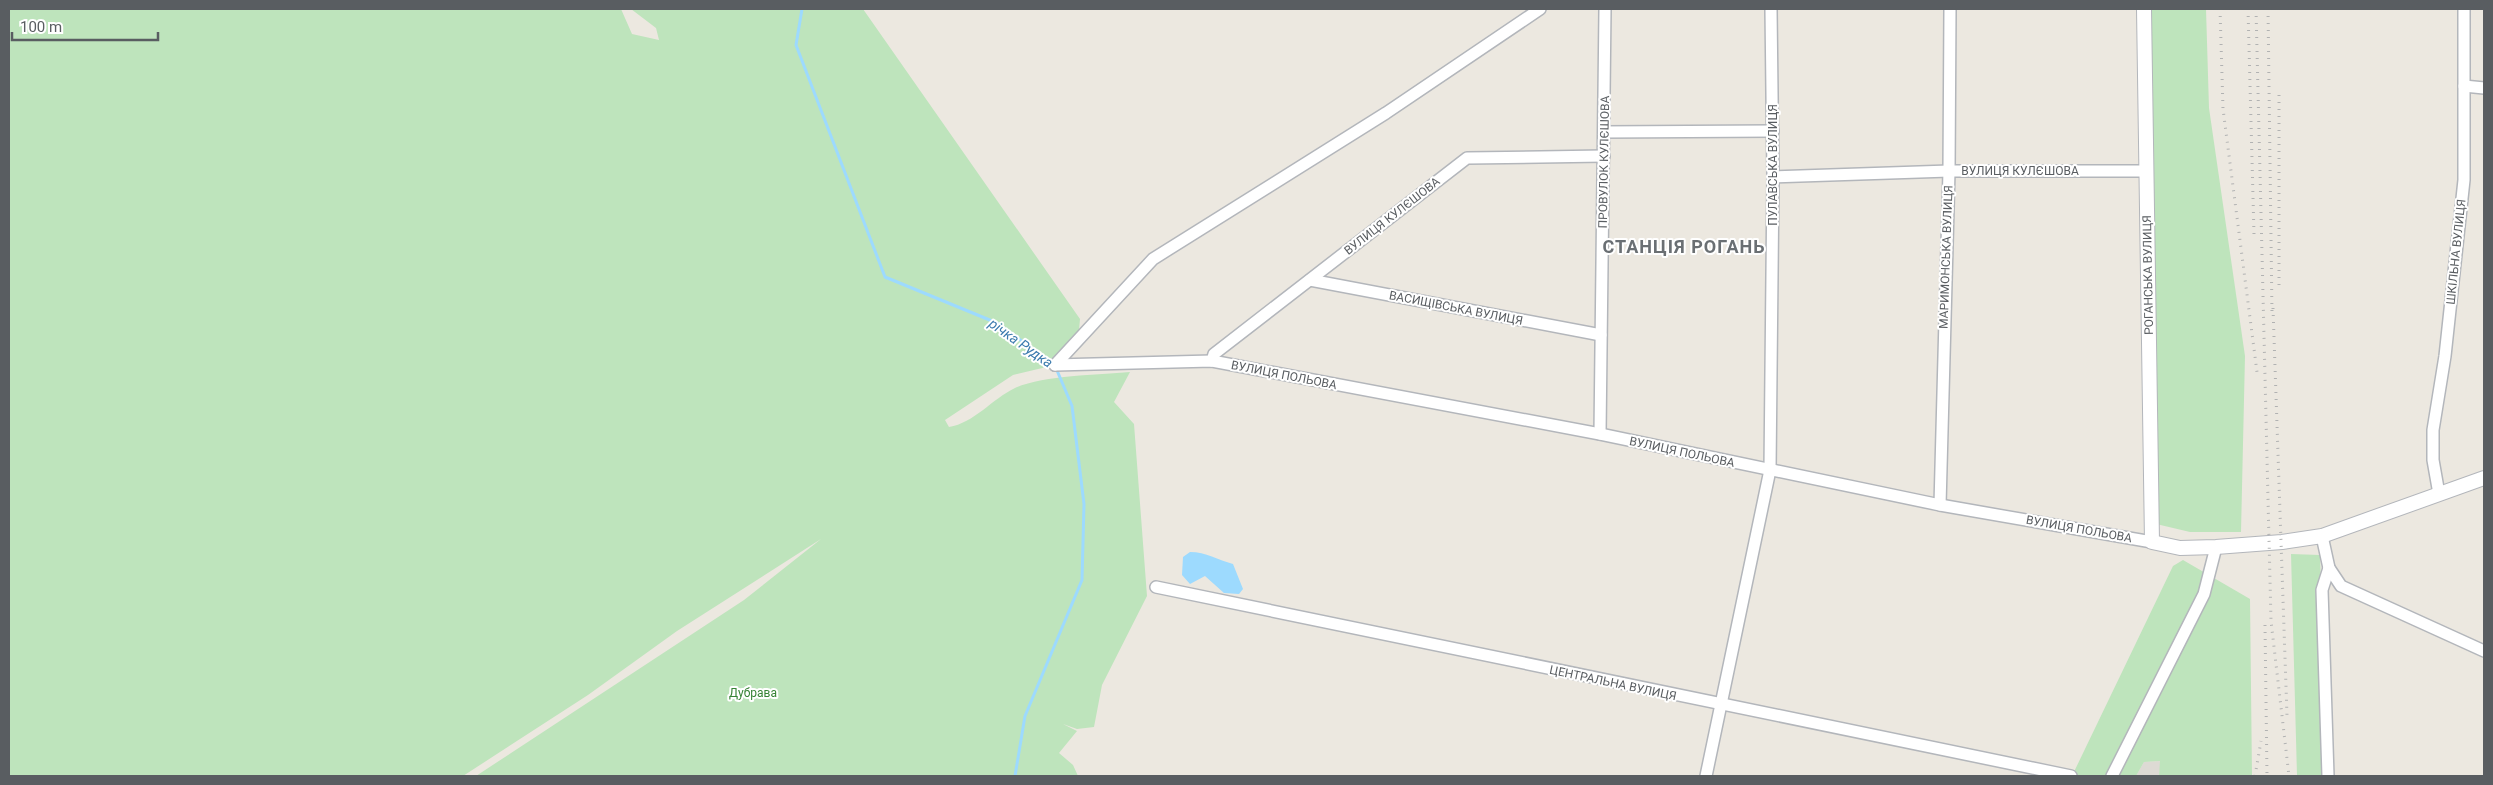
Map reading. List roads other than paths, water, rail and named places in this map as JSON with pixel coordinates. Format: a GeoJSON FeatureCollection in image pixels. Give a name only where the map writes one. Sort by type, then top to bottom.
{"type":"FeatureCollection","features":[{"type":"Feature","properties":{"kind":"street","name":"ВУЛИЦЯ ПОЛЬОВА"},"geometry":{"type":"LineString","coordinates":[[1540,9],[1386,113],[1153,259],[1055,366],[1212,361],[1600,434],[1940,505],[2152,542]]}},
{"type":"Feature","properties":{"kind":"street","name":"ПРОВУЛОК КУЛЄШОВА"},"geometry":{"type":"LineString","coordinates":[[1600,434],[1605,9]]}},
{"type":"Feature","properties":{"kind":"street","name":"ПУЛАВСЬКА ВУЛИЦЯ"},"geometry":{"type":"LineString","coordinates":[[1706,776],[1719,705],[1770,470],[1773,177],[1771,9]]}},
{"type":"Feature","properties":{"kind":"street","name":"МАРИМОНСЬКА ВУЛИЦЯ"},"geometry":{"type":"LineString","coordinates":[[1940,505],[1949,171],[1950,9]]}},
{"type":"Feature","properties":{"kind":"street","name":"РОГАНСЬКА ВУЛИЦЯ"},"geometry":{"type":"LineString","coordinates":[[2144,9],[2152,542]]}},
{"type":"Feature","properties":{"kind":"street","name":"ШКІЛЬНА ВУЛИЦЯ"},"geometry":{"type":"LineString","coordinates":[[2439,494],[2432,460],[2433,430],[2445,356],[2464,180],[2464,9]]}},
{"type":"Feature","properties":{"kind":"street"},"geometry":{"type":"LineString","coordinates":[[2464,86],[2484,88]]}},
{"type":"Feature","properties":{"kind":"street"},"geometry":{"type":"LineString","coordinates":[[1604,132],[1773,131]]}},
{"type":"Feature","properties":{"kind":"street","name":"ВУЛИЦЯ КУЛЄШОВА"},"geometry":{"type":"LineString","coordinates":[[1212,361],[1214,354],[1467,158],[1604,156]]}},
{"type":"Feature","properties":{"kind":"street","name":"ВУЛИЦЯ КУЛЄШОВА"},"geometry":{"type":"LineString","coordinates":[[1773,177],[1949,171],[2147,171]]}},
{"type":"Feature","properties":{"kind":"street","name":"ВАСИЩІВСЬКА ВУЛИЦЯ"},"geometry":{"type":"LineString","coordinates":[[1310,280],[1601,335]]}},
{"type":"Feature","properties":{"kind":"street"},"geometry":{"type":"LineString","coordinates":[[2152,542],[2180,548],[2216,547],[2282,542],[2322,536],[2484,478]]}},
{"type":"Feature","properties":{"kind":"street"},"geometry":{"type":"LineString","coordinates":[[2322,536],[2329,568],[2342,586],[2484,651]]}},
{"type":"Feature","properties":{"kind":"street"},"geometry":{"type":"LineString","coordinates":[[2112,776],[2204,594],[2216,547]]}},
{"type":"Feature","properties":{"kind":"street"},"geometry":{"type":"LineString","coordinates":[[2328,776],[2322,590],[2329,568]]}},
{"type":"Feature","properties":{"kind":"street","name":"ЦЕНТРАЛЬНА ВУЛИЦЯ"},"geometry":{"type":"LineString","coordinates":[[1156,587],[1719,705],[2071,776]]}},
{"type":"Feature","properties":{"kind":"water"},"geometry":{"type":"Polygon","coordinates":[[[1190,552],[1207,555],[1233,564],[1243,589],[1239,594],[1224,593],[1205,576],[1190,584],[1182,575],[1183,557],[1190,552]]]}},
{"type":"Feature","properties":{"kind":"waterway","name":"річка Рудка"},"geometry":{"type":"LineString","coordinates":[[802,9],[796,45],[885,277],[997,323],[1052,363]]}},
{"type":"Feature","properties":{"kind":"waterway","name":"річка Рудка"},"geometry":{"type":"LineString","coordinates":[[1015,776],[1025,716],[1082,580],[1084,504],[1072,406],[1056,368]]}},
{"type":"Feature","properties":{"kind":"railway"},"geometry":{"type":"LineString","coordinates":[[2220,9],[2223,109],[2257,372]]}},
{"type":"Feature","properties":{"kind":"railway"},"geometry":{"type":"LineString","coordinates":[[2248,9],[2254,234]]}},
{"type":"Feature","properties":{"kind":"railway"},"geometry":{"type":"LineString","coordinates":[[2256,9],[2271,621],[2289,776]]}},
{"type":"Feature","properties":{"kind":"railway"},"geometry":{"type":"LineString","coordinates":[[2268,9],[2272,314]]}},
{"type":"Feature","properties":{"kind":"railway"},"geometry":{"type":"LineString","coordinates":[[2279,95],[2279,285]]}},
{"type":"Feature","properties":{"kind":"railway"},"geometry":{"type":"LineString","coordinates":[[2273,308],[2287,716]]}},
{"type":"Feature","properties":{"kind":"railway"},"geometry":{"type":"LineString","coordinates":[[2265,625],[2267,776]]}},
{"type":"Feature","properties":{"kind":"railway"},"geometry":{"type":"LineString","coordinates":[[2255,776],[2261,741]]}},
{"type":"Feature","properties":{"kind":"district","name":"СТАНЦІЯ РОГАНЬ"},"geometry":{"type":"Point","coordinates":[1684,246]}},
{"type":"Feature","properties":{"kind":"park label","name":"Дубрава"},"geometry":{"type":"Point","coordinates":[753,693]}}]}
